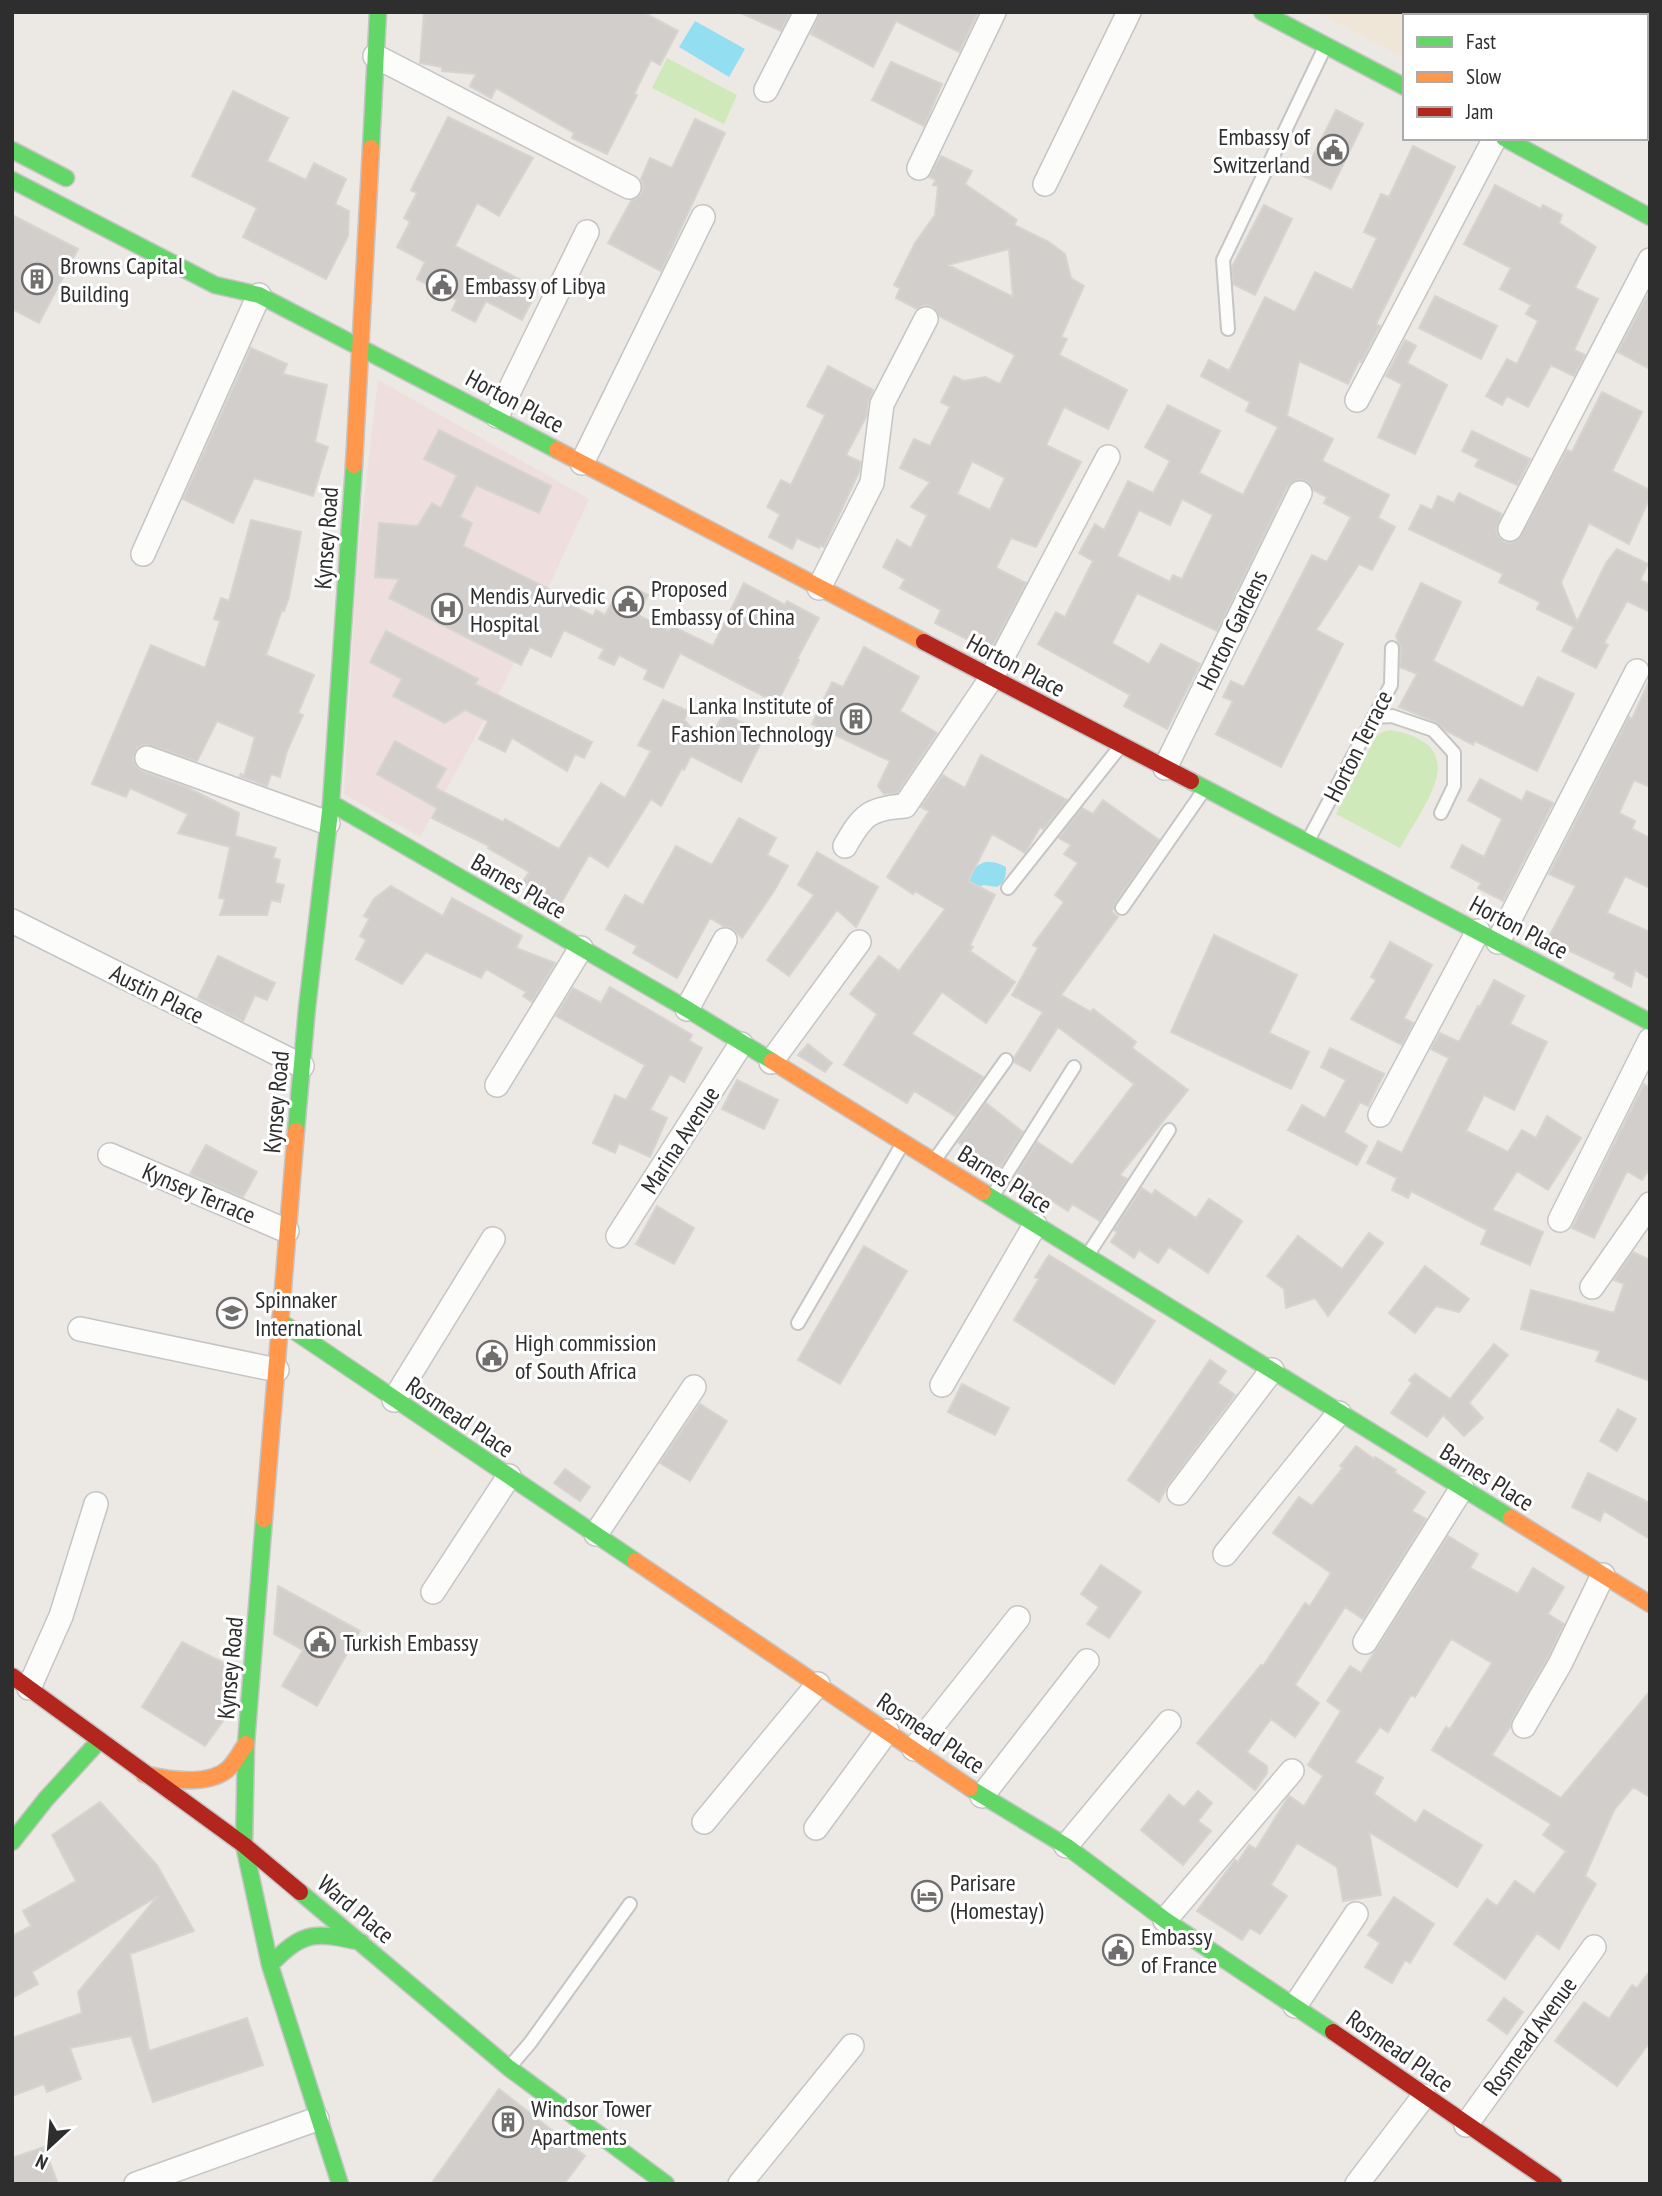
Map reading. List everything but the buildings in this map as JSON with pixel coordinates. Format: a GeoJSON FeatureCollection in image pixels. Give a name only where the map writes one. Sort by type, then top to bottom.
{"type":"FeatureCollection","features":[{"type":"Feature","properties":{"kind":"main road","name":"Kynsey Road"},"geometry":{"type":"LineString","coordinates":[[340,2184],[317,2119],[270,1965],[244,1845],[246,1744],[287,1230],[329,813],[362,347],[378,12]]}},
{"type":"Feature","properties":{"kind":"main road"},"geometry":{"type":"LineString","coordinates":[[1262,12],[1403,87]]}},
{"type":"Feature","properties":{"kind":"main road"},"geometry":{"type":"LineString","coordinates":[[1508,140],[1650,217]]}},
{"type":"Feature","properties":{"kind":"main road"},"geometry":{"type":"LineString","coordinates":[[12,150],[84,188]]}},
{"type":"Feature","properties":{"kind":"main road"},"geometry":{"type":"LineString","coordinates":[[12,180],[215,285],[259,295]]}},
{"type":"Feature","properties":{"kind":"main road"},"geometry":{"type":"LineString","coordinates":[[236,271],[259,295]]}},
{"type":"Feature","properties":{"kind":"main road","name":"Horton Place"},"geometry":{"type":"LineString","coordinates":[[259,295],[497,416],[819,588],[1308,841],[1650,1022]]}},
{"type":"Feature","properties":{"kind":"main road","name":"Barnes Place"},"geometry":{"type":"LineString","coordinates":[[329,813],[582,948],[687,1009],[1650,1604]]}},
{"type":"Feature","properties":{"kind":"main road","name":"Rosmead Place"},"geometry":{"type":"LineString","coordinates":[[281,1322],[982,1796],[1066,1846],[1165,1920],[1554,2184]]}},
{"type":"Feature","properties":{"kind":"main road","name":"Ward Place"},"geometry":{"type":"LineString","coordinates":[[20,1682],[244,1845],[509,2068],[666,2184]]}},
{"type":"Feature","properties":{"kind":"main road"},"geometry":{"type":"LineString","coordinates":[[12,1842],[46,1799],[99,1741]]}},
{"type":"Feature","properties":{"kind":"main road"},"geometry":{"type":"LineString","coordinates":[[144,1774],[173,1781],[204,1779],[229,1769],[246,1744]]}},
{"type":"Feature","properties":{"kind":"main road"},"geometry":{"type":"LineString","coordinates":[[270,1965],[286,1946],[310,1934],[324,1934],[360,1942]]}},
{"type":"Feature","properties":{"kind":"street"},"geometry":{"type":"LineString","coordinates":[[766,90],[806,12]]}},
{"type":"Feature","properties":{"kind":"street"},"geometry":{"type":"LineString","coordinates":[[919,168],[994,12]]}},
{"type":"Feature","properties":{"kind":"street"},"geometry":{"type":"LineString","coordinates":[[1045,184],[1129,12]]}},
{"type":"Feature","properties":{"kind":"street"},"geometry":{"type":"LineString","coordinates":[[375,56],[629,187]]}},
{"type":"Feature","properties":{"kind":"street"},"geometry":{"type":"LineString","coordinates":[[1357,400],[1494,140]]}},
{"type":"Feature","properties":{"kind":"street"},"geometry":{"type":"LineString","coordinates":[[582,463],[703,217]]}},
{"type":"Feature","properties":{"kind":"street"},"geometry":{"type":"LineString","coordinates":[[497,416],[587,232]]}},
{"type":"Feature","properties":{"kind":"street"},"geometry":{"type":"LineString","coordinates":[[1510,529],[1650,260]]}},
{"type":"Feature","properties":{"kind":"street"},"geometry":{"type":"LineString","coordinates":[[143,554],[259,295]]}},
{"type":"Feature","properties":{"kind":"street"},"geometry":{"type":"LineString","coordinates":[[819,588],[872,483],[882,404],[926,319]]}},
{"type":"Feature","properties":{"kind":"street"},"geometry":{"type":"LineString","coordinates":[[845,846],[859,821],[883,807],[905,806],[992,677],[1108,457]]}},
{"type":"Feature","properties":{"kind":"street","name":"Horton Gardens"},"geometry":{"type":"LineString","coordinates":[[1165,768],[1300,493]]}},
{"type":"Feature","properties":{"kind":"street"},"geometry":{"type":"LineString","coordinates":[[1380,1115],[1488,937],[1637,671]]}},
{"type":"Feature","properties":{"kind":"street"},"geometry":{"type":"LineString","coordinates":[[148,758],[329,813]]}},
{"type":"Feature","properties":{"kind":"street","name":"Austin Place"},"geometry":{"type":"LineString","coordinates":[[12,921],[302,1066]]}},
{"type":"Feature","properties":{"kind":"street"},"geometry":{"type":"LineString","coordinates":[[687,1009],[725,940]]}},
{"type":"Feature","properties":{"kind":"street"},"geometry":{"type":"LineString","coordinates":[[771,1062],[859,942]]}},
{"type":"Feature","properties":{"kind":"street"},"geometry":{"type":"LineString","coordinates":[[497,1085],[582,948]]}},
{"type":"Feature","properties":{"kind":"street"},"geometry":{"type":"LineString","coordinates":[[1560,1220],[1650,1040]]}},
{"type":"Feature","properties":{"kind":"street","name":"Marina Avenue"},"geometry":{"type":"LineString","coordinates":[[618,1237],[741,1044]]}},
{"type":"Feature","properties":{"kind":"street","name":"Kynsey Terrace"},"geometry":{"type":"LineString","coordinates":[[110,1155],[287,1230]]}},
{"type":"Feature","properties":{"kind":"street"},"geometry":{"type":"LineString","coordinates":[[1592,1287],[1650,1204]]}},
{"type":"Feature","properties":{"kind":"street"},"geometry":{"type":"LineString","coordinates":[[942,1385],[1035,1225]]}},
{"type":"Feature","properties":{"kind":"street"},"geometry":{"type":"LineString","coordinates":[[394,1400],[493,1240]]}},
{"type":"Feature","properties":{"kind":"street"},"geometry":{"type":"LineString","coordinates":[[80,1329],[277,1370]]}},
{"type":"Feature","properties":{"kind":"street"},"geometry":{"type":"LineString","coordinates":[[1180,1493],[1272,1370]]}},
{"type":"Feature","properties":{"kind":"street"},"geometry":{"type":"LineString","coordinates":[[596,1534],[694,1387]]}},
{"type":"Feature","properties":{"kind":"street"},"geometry":{"type":"LineString","coordinates":[[1224,1554],[1339,1412]]}},
{"type":"Feature","properties":{"kind":"street"},"geometry":{"type":"LineString","coordinates":[[433,1592],[509,1476]]}},
{"type":"Feature","properties":{"kind":"street"},"geometry":{"type":"LineString","coordinates":[[1365,1642],[1462,1488]]}},
{"type":"Feature","properties":{"kind":"street"},"geometry":{"type":"LineString","coordinates":[[20,1682],[61,1616],[96,1504]]}},
{"type":"Feature","properties":{"kind":"street"},"geometry":{"type":"LineString","coordinates":[[1524,1726],[1560,1664],[1603,1575]]}},
{"type":"Feature","properties":{"kind":"street"},"geometry":{"type":"LineString","coordinates":[[914,1749],[1018,1618]]}},
{"type":"Feature","properties":{"kind":"street"},"geometry":{"type":"LineString","coordinates":[[982,1796],[1087,1661]]}},
{"type":"Feature","properties":{"kind":"street"},"geometry":{"type":"LineString","coordinates":[[704,1822],[818,1684]]}},
{"type":"Feature","properties":{"kind":"street"},"geometry":{"type":"LineString","coordinates":[[1066,1846],[1169,1722]]}},
{"type":"Feature","properties":{"kind":"street"},"geometry":{"type":"LineString","coordinates":[[816,1828],[887,1731]]}},
{"type":"Feature","properties":{"kind":"street"},"geometry":{"type":"LineString","coordinates":[[1165,1920],[1292,1770]]}},
{"type":"Feature","properties":{"kind":"street"},"geometry":{"type":"LineString","coordinates":[[1295,2006],[1356,1914]]}},
{"type":"Feature","properties":{"kind":"street","name":"Rosmead Avenue"},"geometry":{"type":"LineString","coordinates":[[1466,2124],[1594,1947]]}},
{"type":"Feature","properties":{"kind":"street"},"geometry":{"type":"LineString","coordinates":[[740,2184],[852,2046]]}},
{"type":"Feature","properties":{"kind":"street"},"geometry":{"type":"LineString","coordinates":[[1357,2184],[1424,2096]]}},
{"type":"Feature","properties":{"kind":"street"},"geometry":{"type":"LineString","coordinates":[[136,2184],[317,2119]]}},
{"type":"Feature","properties":{"kind":"lane"},"geometry":{"type":"LineString","coordinates":[[1228,329],[1223,260],[1325,47]]}},
{"type":"Feature","properties":{"kind":"lane","name":"Horton Terrace"},"geometry":{"type":"LineString","coordinates":[[1308,841],[1391,685],[1392,648]]}},
{"type":"Feature","properties":{"kind":"lane"},"geometry":{"type":"LineString","coordinates":[[1376,717],[1392,716],[1433,730],[1454,753],[1454,786],[1441,813]]}},
{"type":"Feature","properties":{"kind":"lane"},"geometry":{"type":"LineString","coordinates":[[1008,888],[1121,746]]}},
{"type":"Feature","properties":{"kind":"lane"},"geometry":{"type":"LineString","coordinates":[[1122,908],[1205,789]]}},
{"type":"Feature","properties":{"kind":"lane"},"geometry":{"type":"LineString","coordinates":[[933,1161],[1006,1060]]}},
{"type":"Feature","properties":{"kind":"lane"},"geometry":{"type":"LineString","coordinates":[[991,1198],[1074,1068]]}},
{"type":"Feature","properties":{"kind":"lane"},"geometry":{"type":"LineString","coordinates":[[1087,1256],[1169,1130]]}},
{"type":"Feature","properties":{"kind":"lane"},"geometry":{"type":"LineString","coordinates":[[798,1323],[903,1142]]}},
{"type":"Feature","properties":{"kind":"lane"},"geometry":{"type":"LineString","coordinates":[[509,2068],[630,1904]]}},
{"type":"Feature","properties":{"kind":"shaded area"},"geometry":{"type":"Polygon","coordinates":[[[1317,12],[1473,12],[1403,14],[1403,57],[1317,12]]]}},
{"type":"Feature","properties":{"kind":"shaded area","name":"Mendis Aurvedic Hospital"},"geometry":{"type":"Polygon","coordinates":[[[378,380],[589,499],[503,686],[420,837],[344,794],[357,562],[378,380]]]}},
{"type":"Feature","properties":{"kind":"green space"},"geometry":{"type":"Polygon","coordinates":[[[667,58],[737,95],[724,124],[652,88],[667,58]]]}},
{"type":"Feature","properties":{"kind":"green space"},"geometry":{"type":"Polygon","coordinates":[[[1391,730],[1417,738],[1431,749],[1437,762],[1436,778],[1430,795],[1400,848],[1336,814],[1375,738],[1382,732],[1391,730]]]}},
{"type":"Feature","properties":{"kind":"water"},"geometry":{"type":"Polygon","coordinates":[[[695,21],[745,49],[729,77],[679,47],[695,21]]]}},
{"type":"Feature","properties":{"kind":"water"},"geometry":{"type":"Polygon","coordinates":[[[957,859],[976,867],[991,862],[1006,867],[1002,883],[997,887],[983,885],[974,890],[948,866],[957,859]]]}},
{"type":"Feature","properties":{"kind":"traffic: fast"},"geometry":{"type":"LineString","coordinates":[[371,148],[378,12]]}},
{"type":"Feature","properties":{"kind":"traffic: fast"},"geometry":{"type":"LineString","coordinates":[[1262,12],[1403,86]]}},
{"type":"Feature","properties":{"kind":"traffic: fast"},"geometry":{"type":"LineString","coordinates":[[1508,140],[1650,217]]}},
{"type":"Feature","properties":{"kind":"traffic: fast"},"geometry":{"type":"LineString","coordinates":[[12,150],[66,178]]}},
{"type":"Feature","properties":{"kind":"traffic: fast"},"geometry":{"type":"LineString","coordinates":[[12,180],[215,285],[259,295],[557,450]]}},
{"type":"Feature","properties":{"kind":"traffic: fast"},"geometry":{"type":"LineString","coordinates":[[296,1131],[307,1008],[331,803],[354,465]]}},
{"type":"Feature","properties":{"kind":"traffic: fast"},"geometry":{"type":"LineString","coordinates":[[1191,781],[1650,1022]]}},
{"type":"Feature","properties":{"kind":"traffic: fast"},"geometry":{"type":"LineString","coordinates":[[331,803],[772,1061]]}},
{"type":"Feature","properties":{"kind":"traffic: fast"},"geometry":{"type":"LineString","coordinates":[[983,1192],[1511,1518]]}},
{"type":"Feature","properties":{"kind":"traffic: fast"},"geometry":{"type":"LineString","coordinates":[[281,1322],[635,1561]]}},
{"type":"Feature","properties":{"kind":"traffic: fast"},"geometry":{"type":"LineString","coordinates":[[264,1519],[246,1744],[244,1845],[270,1965],[340,2184]]}},
{"type":"Feature","properties":{"kind":"traffic: fast"},"geometry":{"type":"LineString","coordinates":[[12,1842],[46,1799],[99,1741]]}},
{"type":"Feature","properties":{"kind":"traffic: fast"},"geometry":{"type":"LineString","coordinates":[[970,1788],[1066,1846],[1165,1920],[1333,2032]]}},
{"type":"Feature","properties":{"kind":"traffic: fast"},"geometry":{"type":"LineString","coordinates":[[300,1892],[509,2068],[666,2184]]}},
{"type":"Feature","properties":{"kind":"traffic: fast"},"geometry":{"type":"LineString","coordinates":[[270,1965],[292,1945],[311,1937],[332,1936],[361,1942]]}},
{"type":"Feature","properties":{"kind":"traffic: slow"},"geometry":{"type":"LineString","coordinates":[[354,465],[371,148]]}},
{"type":"Feature","properties":{"kind":"traffic: slow"},"geometry":{"type":"LineString","coordinates":[[557,450],[924,642]]}},
{"type":"Feature","properties":{"kind":"traffic: slow"},"geometry":{"type":"LineString","coordinates":[[772,1061],[983,1192]]}},
{"type":"Feature","properties":{"kind":"traffic: slow"},"geometry":{"type":"LineString","coordinates":[[264,1519],[296,1131]]}},
{"type":"Feature","properties":{"kind":"traffic: slow"},"geometry":{"type":"LineString","coordinates":[[1511,1518],[1650,1604]]}},
{"type":"Feature","properties":{"kind":"traffic: slow"},"geometry":{"type":"LineString","coordinates":[[635,1561],[970,1788]]}},
{"type":"Feature","properties":{"kind":"traffic: slow"},"geometry":{"type":"LineString","coordinates":[[144,1774],[177,1780],[212,1777],[230,1767],[246,1744]]}},
{"type":"Feature","properties":{"kind":"traffic: jam"},"geometry":{"type":"LineString","coordinates":[[924,642],[1191,781]]}},
{"type":"Feature","properties":{"kind":"traffic: jam"},"geometry":{"type":"LineString","coordinates":[[12,1676],[244,1845],[300,1892]]}},
{"type":"Feature","properties":{"kind":"traffic: jam"},"geometry":{"type":"LineString","coordinates":[[1333,2032],[1554,2184]]}},
{"type":"Feature","properties":{"kind":"place","name":"Embassy of Switzerland"},"geometry":{"type":"Point","coordinates":[1333,150]}},
{"type":"Feature","properties":{"kind":"place","name":"Browns Capital Building"},"geometry":{"type":"Point","coordinates":[37,279]}},
{"type":"Feature","properties":{"kind":"place","name":"Embassy of Libya"},"geometry":{"type":"Point","coordinates":[442,285]}},
{"type":"Feature","properties":{"kind":"place","name":"Proposed Embassy of China"},"geometry":{"type":"Point","coordinates":[628,602]}},
{"type":"Feature","properties":{"kind":"place","name":"Mendis Aurvedic Hospital"},"geometry":{"type":"Point","coordinates":[447,609]}},
{"type":"Feature","properties":{"kind":"place","name":"Lanka Institute of Fashion Technology"},"geometry":{"type":"Point","coordinates":[856,719]}},
{"type":"Feature","properties":{"kind":"place","name":"Spinnaker International"},"geometry":{"type":"Point","coordinates":[232,1313]}},
{"type":"Feature","properties":{"kind":"place","name":"High commission of South Africa"},"geometry":{"type":"Point","coordinates":[492,1356]}},
{"type":"Feature","properties":{"kind":"place","name":"Turkish Embassy"},"geometry":{"type":"Point","coordinates":[320,1642]}},
{"type":"Feature","properties":{"kind":"place","name":"Parisare (Homestay)"},"geometry":{"type":"Point","coordinates":[927,1896]}},
{"type":"Feature","properties":{"kind":"place","name":"Embassy of France"},"geometry":{"type":"Point","coordinates":[1118,1950]}},
{"type":"Feature","properties":{"kind":"place","name":"Windsor Tower Apartments"},"geometry":{"type":"Point","coordinates":[508,2122]}}]}
